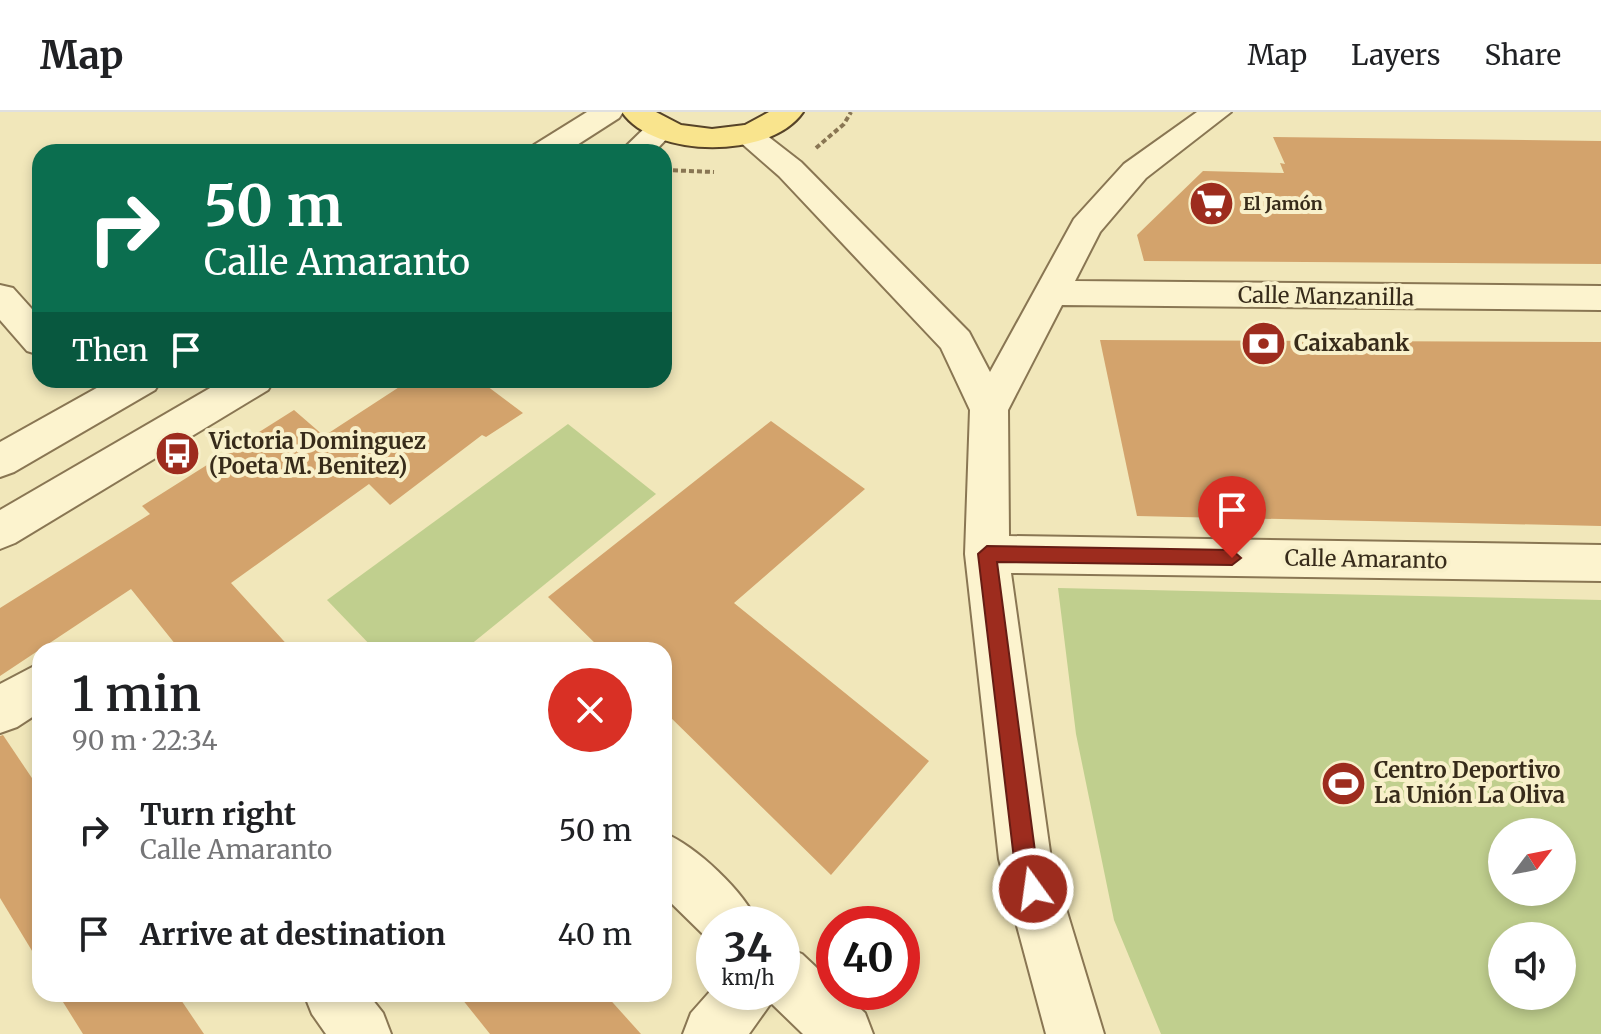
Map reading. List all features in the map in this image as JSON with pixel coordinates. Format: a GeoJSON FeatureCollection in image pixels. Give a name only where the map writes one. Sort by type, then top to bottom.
{"type":"FeatureCollection","features":[{"type":"Feature","properties":{"kind":"main road"},"geometry":{"type":"LineString","coordinates":[[649,120],[702,137],[746,134],[767,127],[788,112]]}},
{"type":"Feature","properties":{"kind":"street"},"geometry":{"type":"LineString","coordinates":[[558,144],[608,112]]}},
{"type":"Feature","properties":{"kind":"street"},"geometry":{"type":"LineString","coordinates":[[989,410],[1086,227],[1135,171],[1216,112]]}},
{"type":"Feature","properties":{"kind":"street"},"geometry":{"type":"LineString","coordinates":[[639,144],[649,120]]}},
{"type":"Feature","properties":{"kind":"street"},"geometry":{"type":"LineString","coordinates":[[746,134],[790,169],[956,341],[989,410],[987,554],[1025,859],[1075,1034]]}},
{"type":"Feature","properties":{"kind":"street","name":"Calle Manzanilla"},"geometry":{"type":"LineString","coordinates":[[1052,293],[1601,298]]}},
{"type":"Feature","properties":{"kind":"street"},"geometry":{"type":"LineString","coordinates":[[0,297],[32,333]]}},
{"type":"Feature","properties":{"kind":"street"},"geometry":{"type":"LineString","coordinates":[[0,461],[85,393],[107,388]]}},
{"type":"Feature","properties":{"kind":"street"},"geometry":{"type":"LineString","coordinates":[[0,531],[241,388]]}},
{"type":"Feature","properties":{"kind":"street","name":"Calle Amaranto"},"geometry":{"type":"LineString","coordinates":[[987,554],[1601,563]]}},
{"type":"Feature","properties":{"kind":"street"},"geometry":{"type":"LineString","coordinates":[[0,711],[32,690]]}},
{"type":"Feature","properties":{"kind":"street"},"geometry":{"type":"LineString","coordinates":[[672,867],[712,906]]}},
{"type":"Feature","properties":{"kind":"street"},"geometry":{"type":"LineString","coordinates":[[800,991],[844,1034]]}},
{"type":"Feature","properties":{"kind":"street"},"geometry":{"type":"LineString","coordinates":[[338,1002],[362,1034]]}},
{"type":"Feature","properties":{"kind":"street"},"geometry":{"type":"LineString","coordinates":[[712,1034],[732,1010]]}},
{"type":"Feature","properties":{"kind":"path"},"geometry":{"type":"LineString","coordinates":[[810,153],[844,124],[851,112]]}},
{"type":"Feature","properties":{"kind":"green space"},"geometry":{"type":"Polygon","coordinates":[[[568,424],[656,494],[474,642],[367,642],[327,600],[568,424]]]}},
{"type":"Feature","properties":{"kind":"green space","name":"Centro Deportivo La Unión La Oliva"},"geometry":{"type":"Polygon","coordinates":[[[1058,588],[1601,600],[1601,1034],[1161,1034],[1114,920],[1076,734],[1058,588]]]}},
{"type":"Feature","properties":{"kind":"building"},"geometry":{"type":"Polygon","coordinates":[[[1273,137],[1601,141],[1601,264],[1144,261],[1137,235],[1203,171],[1284,173],[1280,163],[1285,164],[1273,137]]]}},
{"type":"Feature","properties":{"kind":"building"},"geometry":{"type":"Polygon","coordinates":[[[1100,340],[1601,342],[1601,526],[1137,516],[1100,340]]]}},
{"type":"Feature","properties":{"kind":"building"},"geometry":{"type":"Polygon","coordinates":[[[398,388],[490,388],[523,413],[486,437],[482,435],[390,505],[369,484],[231,583],[285,642],[174,642],[131,589],[51,642],[32,642],[32,655],[0,676],[0,608],[150,514],[142,506],[294,410],[324,436],[398,388]]]}},
{"type":"Feature","properties":{"kind":"building"},"geometry":{"type":"Polygon","coordinates":[[[771,421],[865,489],[734,603],[929,761],[831,875],[672,719],[672,642],[594,642],[548,597],[771,421]]]}},
{"type":"Feature","properties":{"kind":"building"},"geometry":{"type":"Polygon","coordinates":[[[3,735],[32,778],[32,951],[0,898],[0,736],[3,735]]]}},
{"type":"Feature","properties":{"kind":"building"},"geometry":{"type":"Polygon","coordinates":[[[63,1002],[182,1002],[204,1034],[83,1034],[63,1002]]]}},
{"type":"Feature","properties":{"kind":"building"},"geometry":{"type":"Polygon","coordinates":[[[464,1002],[612,1002],[641,1034],[490,1034],[464,1002]]]}},
{"type":"Feature","properties":{"kind":"place","name":"El Jamón"},"geometry":{"type":"Point","coordinates":[1212,203]}},
{"type":"Feature","properties":{"kind":"place","name":"Caixabank"},"geometry":{"type":"Point","coordinates":[1263,343]}},
{"type":"Feature","properties":{"kind":"place","name":"Victoria Dominguez (Poeta M. Benitez)"},"geometry":{"type":"Point","coordinates":[178,454]}},
{"type":"Feature","properties":{"kind":"place","name":"Centro Deportivo La Unión La Oliva"},"geometry":{"type":"Point","coordinates":[1343,783]}},
{"type":"Feature","properties":{"kind":"route"},"geometry":{"type":"LineString","coordinates":[[1033,889],[1025,859],[987,554],[1232,558]]}}]}
